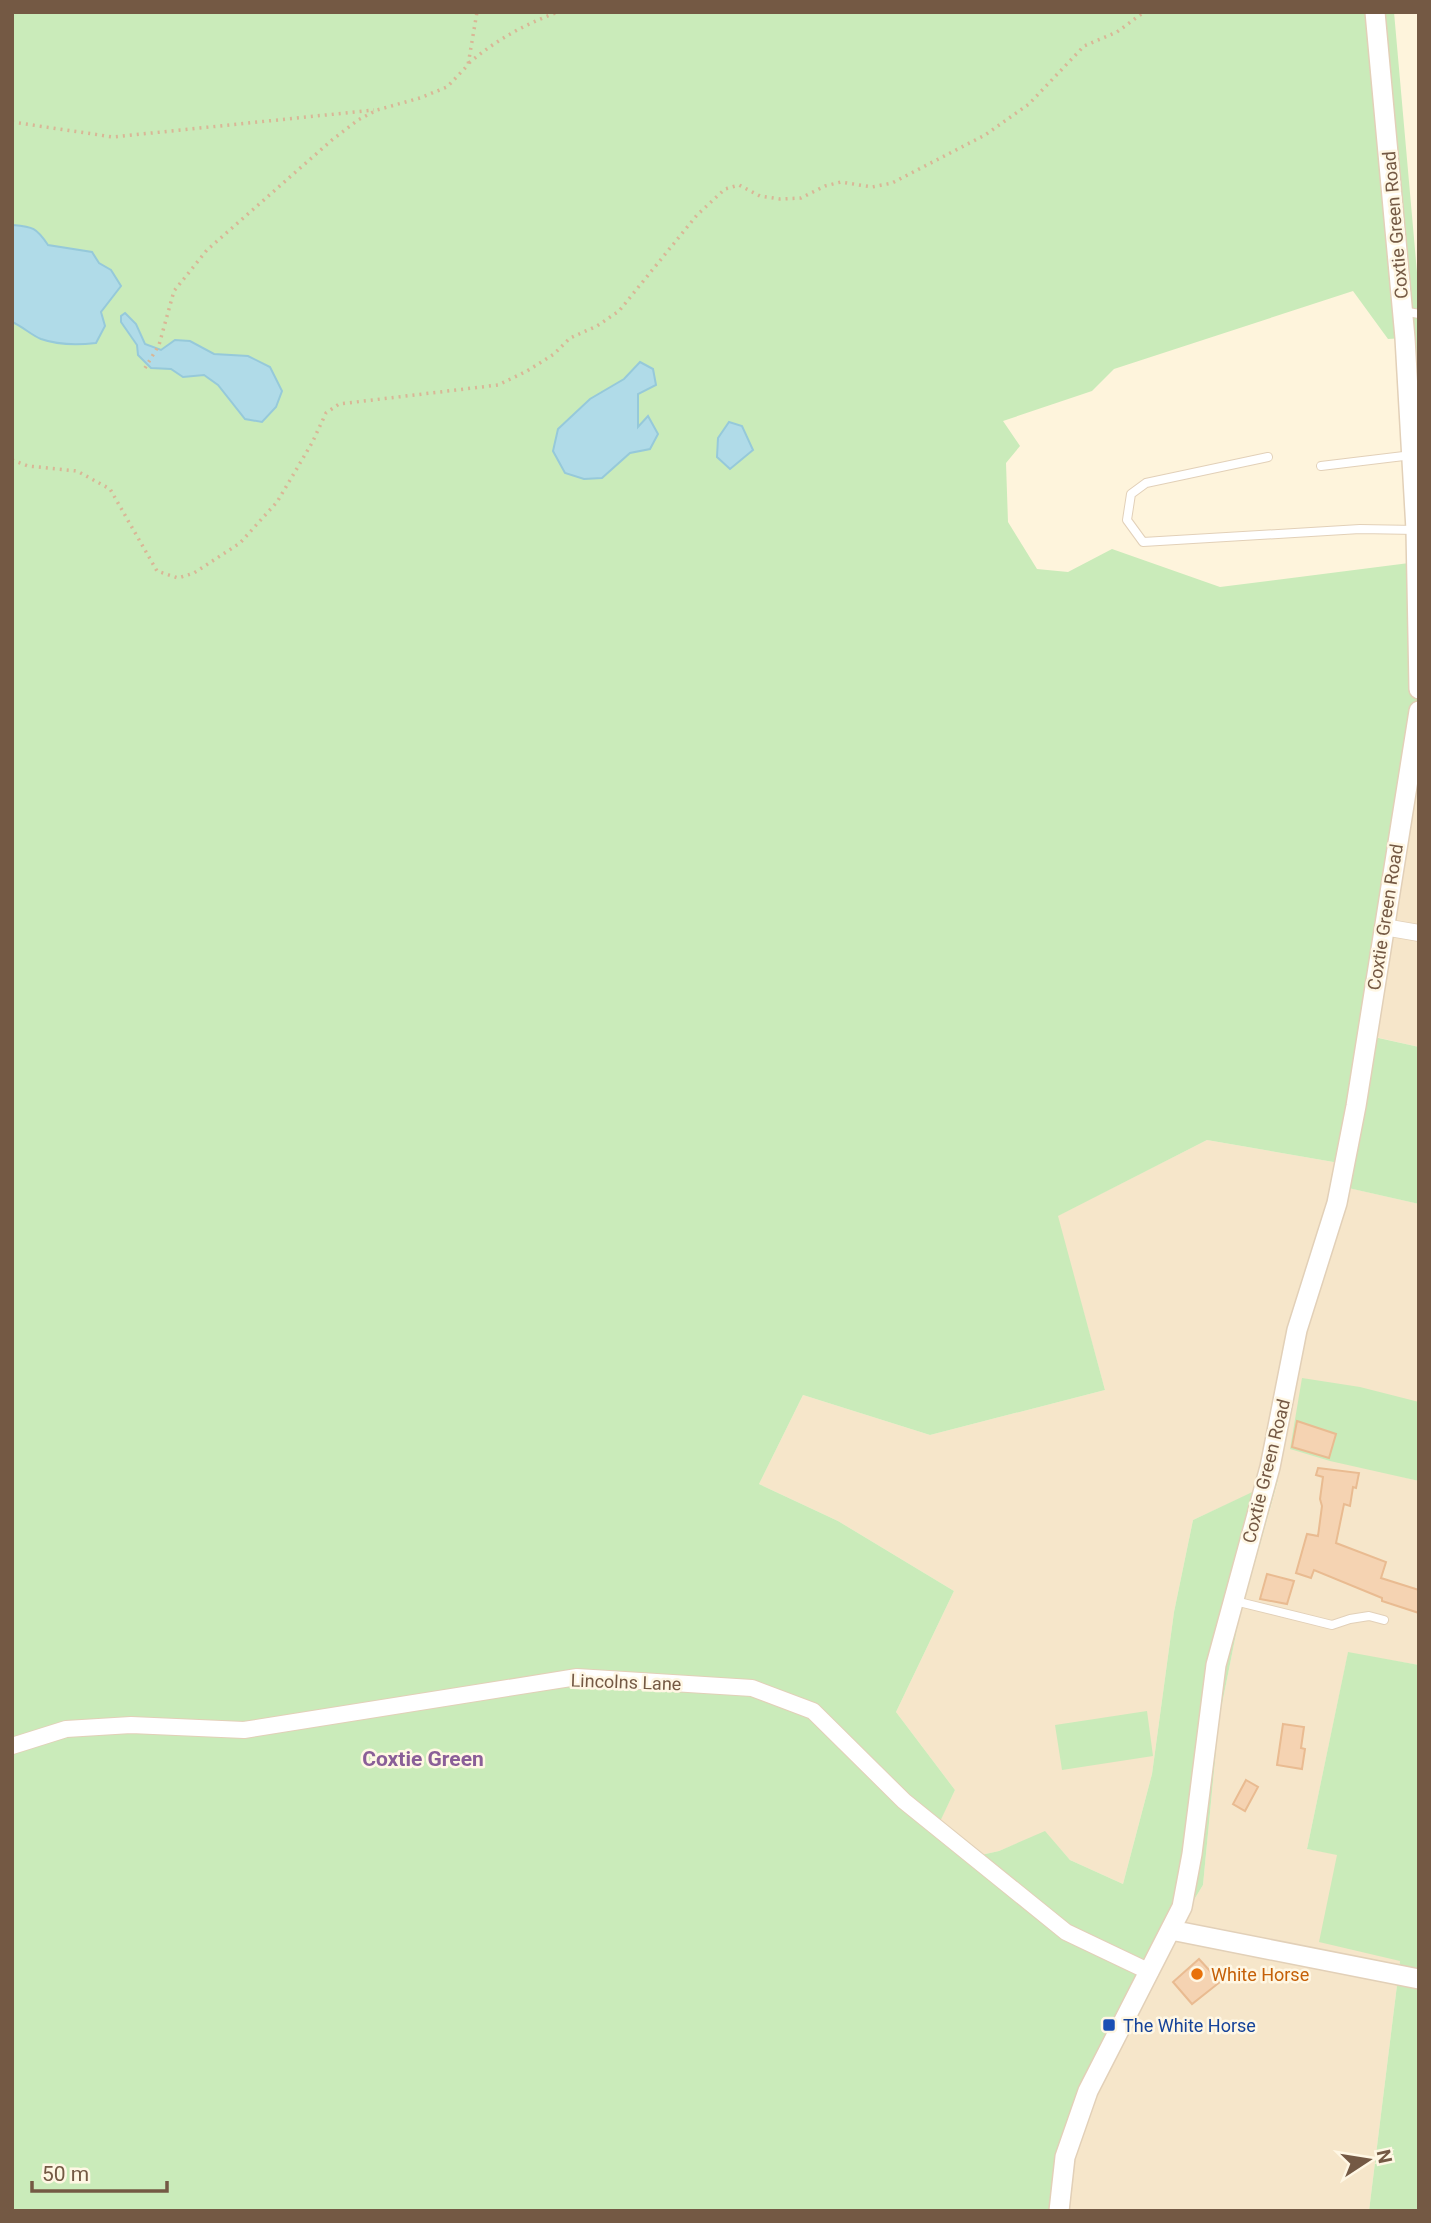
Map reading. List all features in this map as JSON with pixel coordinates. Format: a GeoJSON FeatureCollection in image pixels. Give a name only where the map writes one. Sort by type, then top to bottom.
{"type":"FeatureCollection","features":[{"type":"Feature","properties":{"kind":"street","name":"Coxtie Green Road"},"geometry":{"type":"LineString","coordinates":[[1375,12],[1411,312],[1419,689]]}},
{"type":"Feature","properties":{"kind":"street","name":"Coxtie Green Road"},"geometry":{"type":"LineString","coordinates":[[1059,2211],[1065,2157],[1088,2091],[1182,1907],[1192,1854],[1216,1665],[1270,1467],[1297,1330],[1337,1203],[1356,1106],[1419,711]]}},
{"type":"Feature","properties":{"kind":"street"},"geometry":{"type":"LineString","coordinates":[[1384,927],[1419,933]]}},
{"type":"Feature","properties":{"kind":"street","name":"Lincolns Lane"},"geometry":{"type":"LineString","coordinates":[[12,1746],[66,1729],[131,1725],[244,1730],[576,1677],[752,1688],[813,1711],[904,1801],[1066,1932],[1150,1972]]}},
{"type":"Feature","properties":{"kind":"street"},"geometry":{"type":"LineString","coordinates":[[1171,1930],[1419,1979]]}},
{"type":"Feature","properties":{"kind":"lane"},"geometry":{"type":"LineString","coordinates":[[1321,466],[1412,454]]}},
{"type":"Feature","properties":{"kind":"lane"},"geometry":{"type":"LineString","coordinates":[[1268,457],[1146,484],[1131,494],[1127,520],[1143,542],[1360,529],[1416,530]]}},
{"type":"Feature","properties":{"kind":"lane"},"geometry":{"type":"LineString","coordinates":[[1232,1600],[1332,1625],[1369,1616],[1384,1620]]}},
{"type":"Feature","properties":{"kind":"path"},"geometry":{"type":"LineString","coordinates":[[468,65],[477,12]]}},
{"type":"Feature","properties":{"kind":"path"},"geometry":{"type":"LineString","coordinates":[[12,122],[113,136],[377,110],[447,87],[486,49],[530,22],[558,12]]}},
{"type":"Feature","properties":{"kind":"path"},"geometry":{"type":"LineString","coordinates":[[12,460],[28,466],[77,471],[110,489],[157,571],[178,578],[194,573],[240,544],[277,502],[312,443],[326,413],[339,404],[498,385],[554,354],[570,338],[597,326],[619,311],[697,215],[725,190],[739,185],[760,196],[780,199],[800,198],[841,182],[858,187],[892,183],[985,135],[1029,104],[1084,46],[1117,32],[1144,12]]}},
{"type":"Feature","properties":{"kind":"path"},"geometry":{"type":"LineString","coordinates":[[145,368],[159,345],[174,291],[207,250],[332,141],[358,120],[377,110]]}},
{"type":"Feature","properties":{"kind":"shaded area"},"geometry":{"type":"Polygon","coordinates":[[[1419,711],[1419,1047],[1375,1037],[1345,1187],[1419,1204],[1419,1428],[1403,1477],[1419,1481],[1419,1665],[1348,1653],[1307,1849],[1337,1854],[1400,1961],[1369,2211],[1060,2211],[1061,2176],[1150,1972],[1203,1885],[1219,1719],[1238,1624],[1278,1481],[1193,1520],[1174,1612],[1152,1774],[1123,1884],[1070,1860],[1045,1832],[999,1851],[963,1859],[934,1832],[955,1790],[896,1712],[954,1591],[838,1521],[759,1484],[803,1395],[930,1435],[1105,1390],[1057,1216],[1207,1140],[1345,1164],[1419,711]]]}},
{"type":"Feature","properties":{"kind":"green space"},"geometry":{"type":"Polygon","coordinates":[[[12,12],[1394,12],[1419,295],[1419,711],[1345,1164],[1207,1140],[1058,1216],[1105,1390],[930,1435],[803,1395],[759,1484],[838,1521],[954,1591],[896,1712],[955,1790],[935,1832],[963,1859],[999,1851],[1045,1831],[1070,1860],[1123,1884],[1152,1774],[1174,1612],[1193,1520],[1278,1480],[1238,1624],[1219,1719],[1203,1885],[1150,1972],[1087,2095],[1060,2211],[12,2211],[12,12]],[[1353,291],[1114,369],[1092,391],[1003,421],[1020,446],[1006,463],[1008,522],[1037,569],[1068,572],[1112,549],[1220,587],[1417,562],[1404,338],[1388,339],[1353,291]]]}},
{"type":"Feature","properties":{"kind":"green space"},"geometry":{"type":"Polygon","coordinates":[[[1374,1037],[1419,1047],[1419,1204],[1344,1187],[1374,1037]]]}},
{"type":"Feature","properties":{"kind":"green space"},"geometry":{"type":"Polygon","coordinates":[[[1302,1378],[1360,1387],[1419,1402],[1419,1481],[1290,1449],[1302,1378]]]}},
{"type":"Feature","properties":{"kind":"green space"},"geometry":{"type":"Polygon","coordinates":[[[1348,1652],[1419,1665],[1419,2211],[1369,2211],[1400,1961],[1319,1942],[1337,1855],[1307,1849],[1348,1652]]]}},
{"type":"Feature","properties":{"kind":"green space"},"geometry":{"type":"Polygon","coordinates":[[[1147,1711],[1153,1756],[1062,1770],[1055,1725],[1147,1711]]]}},
{"type":"Feature","properties":{"kind":"water"},"geometry":{"type":"Polygon","coordinates":[[[12,225],[33,229],[48,245],[92,252],[99,263],[111,270],[121,286],[101,312],[105,326],[96,343],[68,344],[48,341],[12,322],[12,225]]]}},
{"type":"Feature","properties":{"kind":"water"},"geometry":{"type":"Polygon","coordinates":[[[125,313],[136,324],[145,344],[161,350],[175,340],[190,341],[214,354],[248,356],[270,367],[282,391],[276,407],[262,422],[245,419],[218,385],[204,375],[183,377],[171,369],[151,368],[138,355],[137,345],[121,322],[121,316],[125,313]]]}},
{"type":"Feature","properties":{"kind":"water"},"geometry":{"type":"Polygon","coordinates":[[[640,362],[653,369],[656,385],[638,394],[638,427],[648,416],[658,434],[650,449],[630,453],[602,478],[584,479],[565,473],[553,451],[558,429],[590,399],[624,379],[640,362]]]}},
{"type":"Feature","properties":{"kind":"water"},"geometry":{"type":"Polygon","coordinates":[[[729,422],[742,426],[753,450],[730,469],[717,457],[718,438],[729,422]]]}},
{"type":"Feature","properties":{"kind":"building"},"geometry":{"type":"Polygon","coordinates":[[[1297,1421],[1336,1434],[1329,1458],[1292,1447],[1297,1421]]]}},
{"type":"Feature","properties":{"kind":"building"},"geometry":{"type":"Polygon","coordinates":[[[1318,1468],[1359,1473],[1356,1488],[1353,1487],[1350,1506],[1344,1504],[1336,1543],[1386,1562],[1381,1578],[1419,1590],[1419,1613],[1382,1601],[1382,1598],[1314,1570],[1311,1578],[1296,1573],[1307,1534],[1318,1536],[1323,1477],[1316,1475],[1318,1468]]]}},
{"type":"Feature","properties":{"kind":"building"},"geometry":{"type":"Polygon","coordinates":[[[1267,1574],[1294,1581],[1287,1604],[1260,1599],[1267,1574]]]}},
{"type":"Feature","properties":{"kind":"building"},"geometry":{"type":"Polygon","coordinates":[[[1283,1724],[1304,1727],[1302,1769],[1277,1765],[1283,1724]]]}},
{"type":"Feature","properties":{"kind":"building"},"geometry":{"type":"Polygon","coordinates":[[[1246,1780],[1258,1787],[1245,1811],[1233,1804],[1246,1780]]]}},
{"type":"Feature","properties":{"kind":"building","name":"White Horse"},"geometry":{"type":"Polygon","coordinates":[[[1199,1959],[1220,1982],[1192,2004],[1173,1982],[1199,1959]]]}},
{"type":"Feature","properties":{"kind":"place","name":"White Horse"},"geometry":{"type":"Point","coordinates":[1197,1974]}},
{"type":"Feature","properties":{"kind":"place","name":"The White Horse"},"geometry":{"type":"Point","coordinates":[1109,2025]}},
{"type":"Feature","properties":{"kind":"district","name":"Coxtie Green"},"geometry":{"type":"Point","coordinates":[423,1759]}}]}
